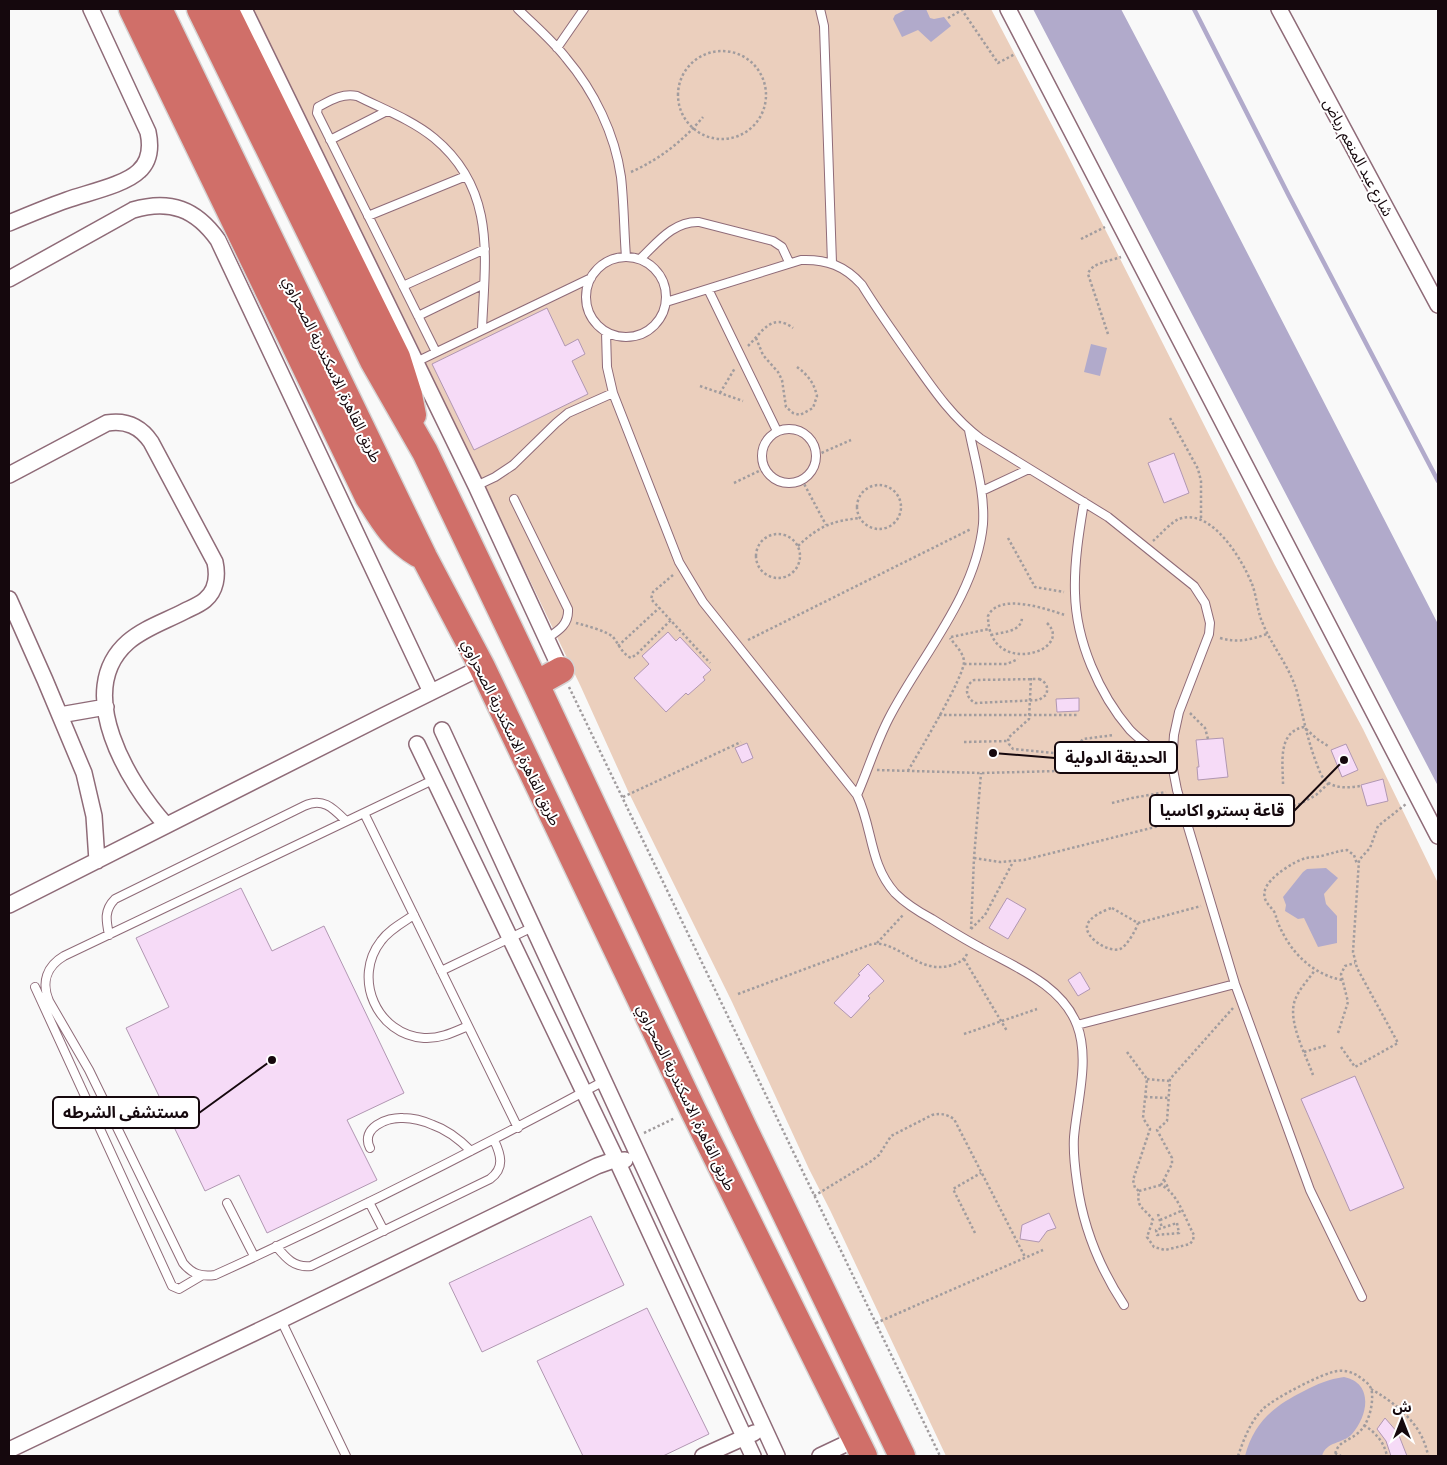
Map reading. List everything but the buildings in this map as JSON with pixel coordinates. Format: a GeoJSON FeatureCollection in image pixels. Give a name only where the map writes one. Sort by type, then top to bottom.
{"type":"FeatureCollection","features":[{"type":"Feature","properties":{"kind":"highway"},"geometry":{"type":"LineString","coordinates":[[132,9],[368,497],[384,522],[402,544],[424,557]]}},
{"type":"Feature","properties":{"kind":"highway","name":"طريق القاهرة, الاسكندرية الصحراوي"},"geometry":{"type":"LineString","coordinates":[[159,9],[424,557],[482,667],[693,1110],[862,1452]]}},
{"type":"Feature","properties":{"kind":"highway"},"geometry":{"type":"LineString","coordinates":[[200,9],[373,361],[416,433],[743,1126],[902,1456]]}},
{"type":"Feature","properties":{"kind":"highway"},"geometry":{"type":"LineString","coordinates":[[225,9],[397,358],[409,395],[416,433]]}},
{"type":"Feature","properties":{"kind":"highway"},"geometry":{"type":"LineString","coordinates":[[536,684],[561,670]]}},
{"type":"Feature","properties":{"kind":"street"},"geometry":{"type":"LineString","coordinates":[[9,223],[36,211],[131,177],[138,172],[148,158],[150,140],[148,132],[90,9]]}},
{"type":"Feature","properties":{"kind":"street"},"geometry":{"type":"LineString","coordinates":[[244,9],[476,486],[561,670]]}},
{"type":"Feature","properties":{"kind":"street"},"geometry":{"type":"LineString","coordinates":[[1008,9],[1438,836]]}},
{"type":"Feature","properties":{"kind":"street","name":"شارع عبد المنعم رياض"},"geometry":{"type":"LineString","coordinates":[[1279,9],[1438,305]]}},
{"type":"Feature","properties":{"kind":"street"},"geometry":{"type":"LineString","coordinates":[[9,279],[133,210],[161,205],[188,211],[200,219],[218,240],[431,692]]}},
{"type":"Feature","properties":{"kind":"street"},"geometry":{"type":"LineString","coordinates":[[9,475],[107,423],[127,423],[137,427],[145,433],[151,442],[215,562],[217,569],[216,583],[209,596],[204,601],[136,636],[118,654],[107,676],[104,696],[115,744],[142,796],[166,825]]}},
{"type":"Feature","properties":{"kind":"street"},"geometry":{"type":"LineString","coordinates":[[9,599],[84,773],[94,816],[97,861]]}},
{"type":"Feature","properties":{"kind":"street"},"geometry":{"type":"LineString","coordinates":[[9,905],[482,667]]}},
{"type":"Feature","properties":{"kind":"street"},"geometry":{"type":"LineString","coordinates":[[60,715],[106,706]]}},
{"type":"Feature","properties":{"kind":"street"},"geometry":{"type":"LineString","coordinates":[[442,730],[777,1456]]}},
{"type":"Feature","properties":{"kind":"street"},"geometry":{"type":"LineString","coordinates":[[417,744],[584,1092],[753,1456]]}},
{"type":"Feature","properties":{"kind":"street"},"geometry":{"type":"LineString","coordinates":[[9,1450],[597,1166],[639,1158]]}},
{"type":"Feature","properties":{"kind":"street"},"geometry":{"type":"LineString","coordinates":[[703,1456],[764,1428]]}},
{"type":"Feature","properties":{"kind":"street"},"geometry":{"type":"LineString","coordinates":[[820,1456],[862,1452]]}},
{"type":"Feature","properties":{"kind":"lane"},"geometry":{"type":"LineString","coordinates":[[518,9],[557,48],[579,75],[602,114],[621,176],[626,257]]}},
{"type":"Feature","properties":{"kind":"lane"},"geometry":{"type":"LineString","coordinates":[[557,48],[584,9]]}},
{"type":"Feature","properties":{"kind":"lane"},"geometry":{"type":"LineString","coordinates":[[820,9],[824,26],[832,263]]}},
{"type":"Feature","properties":{"kind":"lane"},"geometry":{"type":"LineString","coordinates":[[436,352],[317,113],[318,107],[337,97],[349,94],[357,96],[420,128],[434,138],[466,176],[479,206],[483,222],[485,249],[482,330]]}},
{"type":"Feature","properties":{"kind":"lane"},"geometry":{"type":"LineString","coordinates":[[330,140],[387,110]]}},
{"type":"Feature","properties":{"kind":"lane"},"geometry":{"type":"LineString","coordinates":[[368,216],[466,176]]}},
{"type":"Feature","properties":{"kind":"lane"},"geometry":{"type":"LineString","coordinates":[[640,259],[674,228],[699,222],[773,241],[782,247],[789,262]]}},
{"type":"Feature","properties":{"kind":"lane"},"geometry":{"type":"LineString","coordinates":[[403,286],[485,249]]}},
{"type":"Feature","properties":{"kind":"lane"},"geometry":{"type":"LineString","coordinates":[[626,257],[640,259],[655,269],[661,276],[665,284],[666,302],[661,319],[648,332],[623,338],[606,332],[593,320],[586,304],[587,286],[597,270],[605,263],[626,257]]}},
{"type":"Feature","properties":{"kind":"lane"},"geometry":{"type":"LineString","coordinates":[[666,302],[789,262],[812,259],[832,263],[845,270],[862,286],[928,382],[943,402],[969,430],[1108,517],[1194,586],[1200,594],[1209,613],[1209,634],[1182,705],[1174,735],[1172,764],[1177,790],[1240,999],[1310,1190],[1362,1297]]}},
{"type":"Feature","properties":{"kind":"lane"},"geometry":{"type":"LineString","coordinates":[[416,362],[591,278]]}},
{"type":"Feature","properties":{"kind":"lane"},"geometry":{"type":"LineString","coordinates":[[418,316],[484,284]]}},
{"type":"Feature","properties":{"kind":"lane"},"geometry":{"type":"LineString","coordinates":[[708,289],[777,431]]}},
{"type":"Feature","properties":{"kind":"lane"},"geometry":{"type":"LineString","coordinates":[[606,332],[607,367],[613,393],[682,568],[703,602],[857,795],[864,812],[869,839],[880,870],[894,891],[911,907],[1048,987],[1069,1011],[1077,1025],[1083,1066],[1074,1140],[1074,1164],[1082,1213],[1092,1245],[1110,1283],[1124,1305]]}},
{"type":"Feature","properties":{"kind":"lane"},"geometry":{"type":"LineString","coordinates":[[476,486],[509,469],[568,413],[613,393]]}},
{"type":"Feature","properties":{"kind":"lane"},"geometry":{"type":"LineString","coordinates":[[788,428],[798,430],[808,435],[814,444],[817,454],[813,469],[802,480],[794,483],[785,483],[777,480],[764,468],[762,460],[765,443],[777,431],[788,428]]}},
{"type":"Feature","properties":{"kind":"lane"},"geometry":{"type":"LineString","coordinates":[[857,795],[889,717],[942,629],[970,575],[980,542],[983,523],[982,491],[969,430]]}},
{"type":"Feature","properties":{"kind":"lane"},"geometry":{"type":"LineString","coordinates":[[982,491],[1029,469]]}},
{"type":"Feature","properties":{"kind":"lane"},"geometry":{"type":"LineString","coordinates":[[514,499],[567,604],[569,615],[567,620],[561,628],[546,639]]}},
{"type":"Feature","properties":{"kind":"lane"},"geometry":{"type":"LineString","coordinates":[[1084,502],[1076,559],[1075,595],[1082,638],[1090,663],[1114,709],[1131,730],[1150,748],[1172,764]]}},
{"type":"Feature","properties":{"kind":"lane"},"geometry":{"type":"LineString","coordinates":[[200,1276],[188,1269],[183,1263],[113,1116],[49,1000],[45,981],[50,969],[58,960],[109,934],[433,780]]}},
{"type":"Feature","properties":{"kind":"lane"},"geometry":{"type":"LineString","coordinates":[[109,934],[107,910],[115,899],[304,806],[314,803],[325,803],[346,821]]}},
{"type":"Feature","properties":{"kind":"lane"},"geometry":{"type":"LineString","coordinates":[[364,813],[518,1128]]}},
{"type":"Feature","properties":{"kind":"lane"},"geometry":{"type":"LineString","coordinates":[[414,915],[388,934],[375,949],[371,958],[368,978],[369,988],[376,1007],[388,1022],[414,1036],[424,1038],[444,1036],[468,1026]]}},
{"type":"Feature","properties":{"kind":"lane"},"geometry":{"type":"LineString","coordinates":[[441,971],[533,927]]}},
{"type":"Feature","properties":{"kind":"lane"},"geometry":{"type":"LineString","coordinates":[[1077,1025],[1235,984]]}},
{"type":"Feature","properties":{"kind":"lane"},"geometry":{"type":"LineString","coordinates":[[34,987],[172,1286],[180,1289],[200,1276],[215,1275],[369,1202],[518,1128],[604,1081]]}},
{"type":"Feature","properties":{"kind":"lane"},"geometry":{"type":"LineString","coordinates":[[97,1124],[113,1116]]}},
{"type":"Feature","properties":{"kind":"lane"},"geometry":{"type":"LineString","coordinates":[[370,1148],[367,1140],[372,1128],[387,1120],[403,1118],[423,1121],[445,1130],[471,1151]]}},
{"type":"Feature","properties":{"kind":"lane"},"geometry":{"type":"LineString","coordinates":[[276,1246],[292,1263],[306,1266],[315,1264],[490,1180],[501,1163],[501,1156],[494,1140]]}},
{"type":"Feature","properties":{"kind":"lane"},"geometry":{"type":"LineString","coordinates":[[369,1202],[384,1230]]}},
{"type":"Feature","properties":{"kind":"lane"},"geometry":{"type":"LineString","coordinates":[[227,1203],[254,1256]]}},
{"type":"Feature","properties":{"kind":"lane"},"geometry":{"type":"LineString","coordinates":[[281,1320],[346,1456]]}},
{"type":"Feature","properties":{"kind":"path"},"geometry":{"type":"LineString","coordinates":[[948,18],[962,10],[998,63],[1028,47]]}},
{"type":"Feature","properties":{"kind":"path"},"geometry":{"type":"LineString","coordinates":[[720,51],[738,54],[754,65],[760,73],[766,91],[764,109],[754,126],[729,139],[710,138],[693,129],[682,114],[678,95],[682,77],[687,69],[701,56],[720,51]]}},
{"type":"Feature","properties":{"kind":"path"},"geometry":{"type":"LineString","coordinates":[[621,176],[665,154],[704,117]]}},
{"type":"Feature","properties":{"kind":"path"},"geometry":{"type":"LineString","coordinates":[[1081,240],[1118,220]]}},
{"type":"Feature","properties":{"kind":"path"},"geometry":{"type":"LineString","coordinates":[[1108,334],[1088,277],[1089,270],[1094,266],[1134,253]]}},
{"type":"Feature","properties":{"kind":"path"},"geometry":{"type":"LineString","coordinates":[[756,338],[763,355],[778,372],[782,380],[786,407],[792,413],[800,415],[812,408],[817,396],[814,385],[807,374],[797,367]]}},
{"type":"Feature","properties":{"kind":"path"},"geometry":{"type":"LineString","coordinates":[[700,386],[743,402]]}},
{"type":"Feature","properties":{"kind":"path"},"geometry":{"type":"LineString","coordinates":[[1170,418],[1198,469],[1201,481],[1201,518]]}},
{"type":"Feature","properties":{"kind":"path"},"geometry":{"type":"LineString","coordinates":[[817,454],[851,440]]}},
{"type":"Feature","properties":{"kind":"path"},"geometry":{"type":"LineString","coordinates":[[734,483],[764,468]]}},
{"type":"Feature","properties":{"kind":"path"},"geometry":{"type":"LineString","coordinates":[[802,480],[826,525]]}},
{"type":"Feature","properties":{"kind":"path"},"geometry":{"type":"LineString","coordinates":[[871,486],[889,487],[896,492],[901,500],[902,510],[899,518],[892,525],[884,529],[874,529],[866,525],[860,518],[857,509],[858,500],[863,492],[871,486]]}},
{"type":"Feature","properties":{"kind":"path"},"geometry":{"type":"LineString","coordinates":[[1146,547],[1176,520],[1184,517],[1201,518],[1208,522],[1226,540],[1247,572],[1253,585],[1261,620],[1294,684],[1304,727],[1321,774],[1329,783],[1341,787],[1360,786]]}},
{"type":"Feature","properties":{"kind":"path"},"geometry":{"type":"LineString","coordinates":[[798,546],[810,535],[826,525],[840,520],[860,518]]}},
{"type":"Feature","properties":{"kind":"path"},"geometry":{"type":"LineString","coordinates":[[737,645],[983,523]]}},
{"type":"Feature","properties":{"kind":"path"},"geometry":{"type":"LineString","coordinates":[[774,534],[783,534],[792,538],[798,546],[801,555],[800,564],[787,577],[777,579],[768,577],[756,563],[755,553],[758,544],[774,534]]}},
{"type":"Feature","properties":{"kind":"path"},"geometry":{"type":"LineString","coordinates":[[1008,538],[1035,587],[1075,595]]}},
{"type":"Feature","properties":{"kind":"path"},"geometry":{"type":"LineString","coordinates":[[682,568],[652,594],[652,599],[710,663]]}},
{"type":"Feature","properties":{"kind":"path"},"geometry":{"type":"LineString","coordinates":[[1047,623],[1053,631],[1052,639],[1046,647],[1034,654],[1021,654],[1008,651],[998,645],[990,634],[988,616],[997,606],[1002,604],[1035,606],[1078,619]]}},
{"type":"Feature","properties":{"kind":"path"},"geometry":{"type":"LineString","coordinates":[[618,646],[659,608]]}},
{"type":"Feature","properties":{"kind":"path"},"geometry":{"type":"LineString","coordinates":[[990,634],[1017,629],[1021,624],[1022,617]]}},
{"type":"Feature","properties":{"kind":"path"},"geometry":{"type":"LineString","coordinates":[[567,620],[612,636],[626,655],[634,657],[671,620]]}},
{"type":"Feature","properties":{"kind":"path"},"geometry":{"type":"LineString","coordinates":[[908,771],[964,664],[962,654],[942,629]]}},
{"type":"Feature","properties":{"kind":"path"},"geometry":{"type":"LineString","coordinates":[[949,638],[989,629]]}},
{"type":"Feature","properties":{"kind":"path"},"geometry":{"type":"LineString","coordinates":[[1209,634],[1231,641],[1244,641],[1267,634]]}},
{"type":"Feature","properties":{"kind":"path"},"geometry":{"type":"LineString","coordinates":[[964,664],[1007,664],[1018,659]]}},
{"type":"Feature","properties":{"kind":"path"},"geometry":{"type":"LineString","coordinates":[[561,670],[940,1456]]}},
{"type":"Feature","properties":{"kind":"path"},"geometry":{"type":"LineString","coordinates":[[1008,741],[1010,735],[1028,722],[1030,716],[1030,678]]}},
{"type":"Feature","properties":{"kind":"path"},"geometry":{"type":"LineString","coordinates":[[1030,678],[1042,680],[1046,683],[1047,691],[1043,698],[1030,701],[975,703],[968,696],[967,692],[970,683],[974,680],[1030,678]]}},
{"type":"Feature","properties":{"kind":"path"},"geometry":{"type":"LineString","coordinates":[[1182,705],[1206,728],[1208,739]]}},
{"type":"Feature","properties":{"kind":"path"},"geometry":{"type":"LineString","coordinates":[[939,715],[1079,715]]}},
{"type":"Feature","properties":{"kind":"path"},"geometry":{"type":"LineString","coordinates":[[1304,727],[1316,739],[1328,746]]}},
{"type":"Feature","properties":{"kind":"path"},"geometry":{"type":"LineString","coordinates":[[1283,784],[1285,741],[1290,733],[1304,727]]}},
{"type":"Feature","properties":{"kind":"path"},"geometry":{"type":"LineString","coordinates":[[1008,741],[1013,749],[1066,754],[1073,751],[1083,739],[1114,735]]}},
{"type":"Feature","properties":{"kind":"path"},"geometry":{"type":"LineString","coordinates":[[964,742],[1008,741]]}},
{"type":"Feature","properties":{"kind":"path"},"geometry":{"type":"LineString","coordinates":[[623,797],[741,742]]}},
{"type":"Feature","properties":{"kind":"path"},"geometry":{"type":"LineString","coordinates":[[868,770],[981,773],[1059,771],[1172,764]]}},
{"type":"Feature","properties":{"kind":"path"},"geometry":{"type":"LineString","coordinates":[[877,943],[888,946],[928,966],[945,967],[964,959],[969,951],[981,773]]}},
{"type":"Feature","properties":{"kind":"path"},"geometry":{"type":"LineString","coordinates":[[1216,826],[1300,804],[1316,795],[1329,783]]}},
{"type":"Feature","properties":{"kind":"path"},"geometry":{"type":"LineString","coordinates":[[1112,803],[1177,790]]}},
{"type":"Feature","properties":{"kind":"path"},"geometry":{"type":"LineString","coordinates":[[1341,1047],[1355,1068],[1398,1044],[1355,963],[1353,952],[1357,865],[1360,857],[1370,848],[1378,826],[1417,796]]}},
{"type":"Feature","properties":{"kind":"path"},"geometry":{"type":"LineString","coordinates":[[974,858],[1013,862],[1185,820]]}},
{"type":"Feature","properties":{"kind":"path"},"geometry":{"type":"LineString","coordinates":[[1342,980],[1315,970],[1301,958],[1284,934],[1276,915],[1265,900],[1265,889],[1271,880],[1284,869],[1305,858],[1347,850],[1354,855],[1357,865]]}},
{"type":"Feature","properties":{"kind":"path"},"geometry":{"type":"LineString","coordinates":[[971,930],[985,915],[1013,862]]}},
{"type":"Feature","properties":{"kind":"path"},"geometry":{"type":"LineString","coordinates":[[1138,923],[1125,944],[1117,950],[1096,942],[1088,931],[1087,926],[1090,920],[1112,908],[1138,923],[1210,904]]}},
{"type":"Feature","properties":{"kind":"path"},"geometry":{"type":"LineString","coordinates":[[738,994],[877,943],[911,907]]}},
{"type":"Feature","properties":{"kind":"path"},"geometry":{"type":"LineString","coordinates":[[964,959],[1007,1031]]}},
{"type":"Feature","properties":{"kind":"path"},"geometry":{"type":"LineString","coordinates":[[1338,1033],[1348,1002],[1341,974],[1343,968],[1355,963]]}},
{"type":"Feature","properties":{"kind":"path"},"geometry":{"type":"LineString","coordinates":[[1313,1075],[1295,1027],[1293,1016],[1295,998],[1315,970]]}},
{"type":"Feature","properties":{"kind":"path"},"geometry":{"type":"LineString","coordinates":[[1157,1130],[1167,1121],[1169,1081],[1240,999]]}},
{"type":"Feature","properties":{"kind":"path"},"geometry":{"type":"LineString","coordinates":[[964,1034],[1038,1009]]}},
{"type":"Feature","properties":{"kind":"path"},"geometry":{"type":"LineString","coordinates":[[1304,1052],[1328,1045]]}},
{"type":"Feature","properties":{"kind":"path"},"geometry":{"type":"LineString","coordinates":[[1127,1052],[1147,1079],[1143,1118],[1150,1129],[1157,1130]]}},
{"type":"Feature","properties":{"kind":"path"},"geometry":{"type":"LineString","coordinates":[[1147,1079],[1169,1081]]}},
{"type":"Feature","properties":{"kind":"path"},"geometry":{"type":"LineString","coordinates":[[1146,1097],[1168,1098]]}},
{"type":"Feature","properties":{"kind":"path"},"geometry":{"type":"LineString","coordinates":[[631,1140],[693,1110]]}},
{"type":"Feature","properties":{"kind":"path"},"geometry":{"type":"LineString","coordinates":[[814,1196],[879,1155],[891,1136],[932,1115],[947,1115],[954,1119],[1025,1257]]}},
{"type":"Feature","properties":{"kind":"path"},"geometry":{"type":"LineString","coordinates":[[1139,1191],[1133,1184],[1133,1180],[1150,1129]]}},
{"type":"Feature","properties":{"kind":"path"},"geometry":{"type":"LineString","coordinates":[[1157,1130],[1172,1158],[1172,1164],[1161,1185]]}},
{"type":"Feature","properties":{"kind":"path"},"geometry":{"type":"LineString","coordinates":[[975,1233],[953,1189],[981,1173]]}},
{"type":"Feature","properties":{"kind":"path"},"geometry":{"type":"LineString","coordinates":[[1139,1191],[1138,1204],[1153,1220],[1147,1237],[1152,1246],[1168,1250],[1186,1246],[1192,1242],[1194,1235],[1164,1180]]}},
{"type":"Feature","properties":{"kind":"path"},"geometry":{"type":"LineString","coordinates":[[1139,1191],[1161,1185],[1169,1189]]}},
{"type":"Feature","properties":{"kind":"path"},"geometry":{"type":"LineString","coordinates":[[1160,1220],[1181,1210]]}},
{"type":"Feature","properties":{"kind":"path"},"geometry":{"type":"LineString","coordinates":[[1158,1214],[1162,1228]]}},
{"type":"Feature","properties":{"kind":"path"},"geometry":{"type":"LineString","coordinates":[[1177,1223],[1179,1232],[1157,1235],[1156,1230],[1162,1228],[1177,1223]]}},
{"type":"Feature","properties":{"kind":"path"},"geometry":{"type":"LineString","coordinates":[[876,1323],[1043,1250]]}},
{"type":"Feature","properties":{"kind":"path"},"geometry":{"type":"LineString","coordinates":[[1238,1456],[1254,1419],[1270,1403],[1338,1370],[1355,1374],[1396,1406],[1414,1424],[1424,1440],[1428,1456]]}},
{"type":"Feature","properties":{"kind":"path"},"geometry":{"type":"LineString","coordinates":[[1341,1456],[1335,1455],[1341,1444],[1356,1434],[1364,1425],[1371,1408],[1372,1389]]}},
{"type":"Feature","properties":{"kind":"path"},"geometry":{"type":"LineString","coordinates":[[1364,1425],[1379,1437],[1384,1445],[1387,1456]]}},
{"type":"Feature","properties":{"kind":"shaded area"},"geometry":{"type":"Polygon","coordinates":[[[251,9],[991,9],[1066,152],[1275,565],[1363,729],[1438,883],[1438,1456],[946,1456],[809,1169],[732,1002],[628,791],[581,687],[417,345],[251,9]]]}},
{"type":"Feature","properties":{"kind":"shaded area"},"geometry":{"type":"Polygon","coordinates":[[[907,9],[926,9],[930,18],[944,17],[951,26],[931,42],[918,30],[902,37],[893,19],[895,15],[907,9]]]}},
{"type":"Feature","properties":{"kind":"shaded area"},"geometry":{"type":"Polygon","coordinates":[[[1033,9],[1121,9],[1163,89],[1438,624],[1438,786],[1033,9]]]}},
{"type":"Feature","properties":{"kind":"shaded area"},"geometry":{"type":"Polygon","coordinates":[[[1091,344],[1107,348],[1100,376],[1084,372],[1091,344]]]}},
{"type":"Feature","properties":{"kind":"shaded area"},"geometry":{"type":"Polygon","coordinates":[[[1326,868],[1338,878],[1324,894],[1326,904],[1337,916],[1337,943],[1318,947],[1304,918],[1298,919],[1285,911],[1286,905],[1283,897],[1307,869],[1326,868]]]}},
{"type":"Feature","properties":{"kind":"shaded area"},"geometry":{"type":"Polygon","coordinates":[[[1344,1377],[1354,1380],[1364,1393],[1365,1401],[1362,1418],[1352,1434],[1344,1440],[1331,1445],[1324,1451],[1322,1456],[1245,1456],[1260,1424],[1275,1409],[1314,1386],[1328,1380],[1344,1377]]]}},
{"type":"Feature","properties":{"kind":"waterway"},"geometry":{"type":"LineString","coordinates":[[1194,9],[1438,481]]}},
{"type":"Feature","properties":{"kind":"place","name":"الحديقة الدولية"},"geometry":{"type":"Point","coordinates":[993,753]}},
{"type":"Feature","properties":{"kind":"place","name":"قاعة بسترو اكاسيا"},"geometry":{"type":"Point","coordinates":[1344,760]}},
{"type":"Feature","properties":{"kind":"place","name":"مستشفى الشرطه"},"geometry":{"type":"Point","coordinates":[272,1060]}}]}
